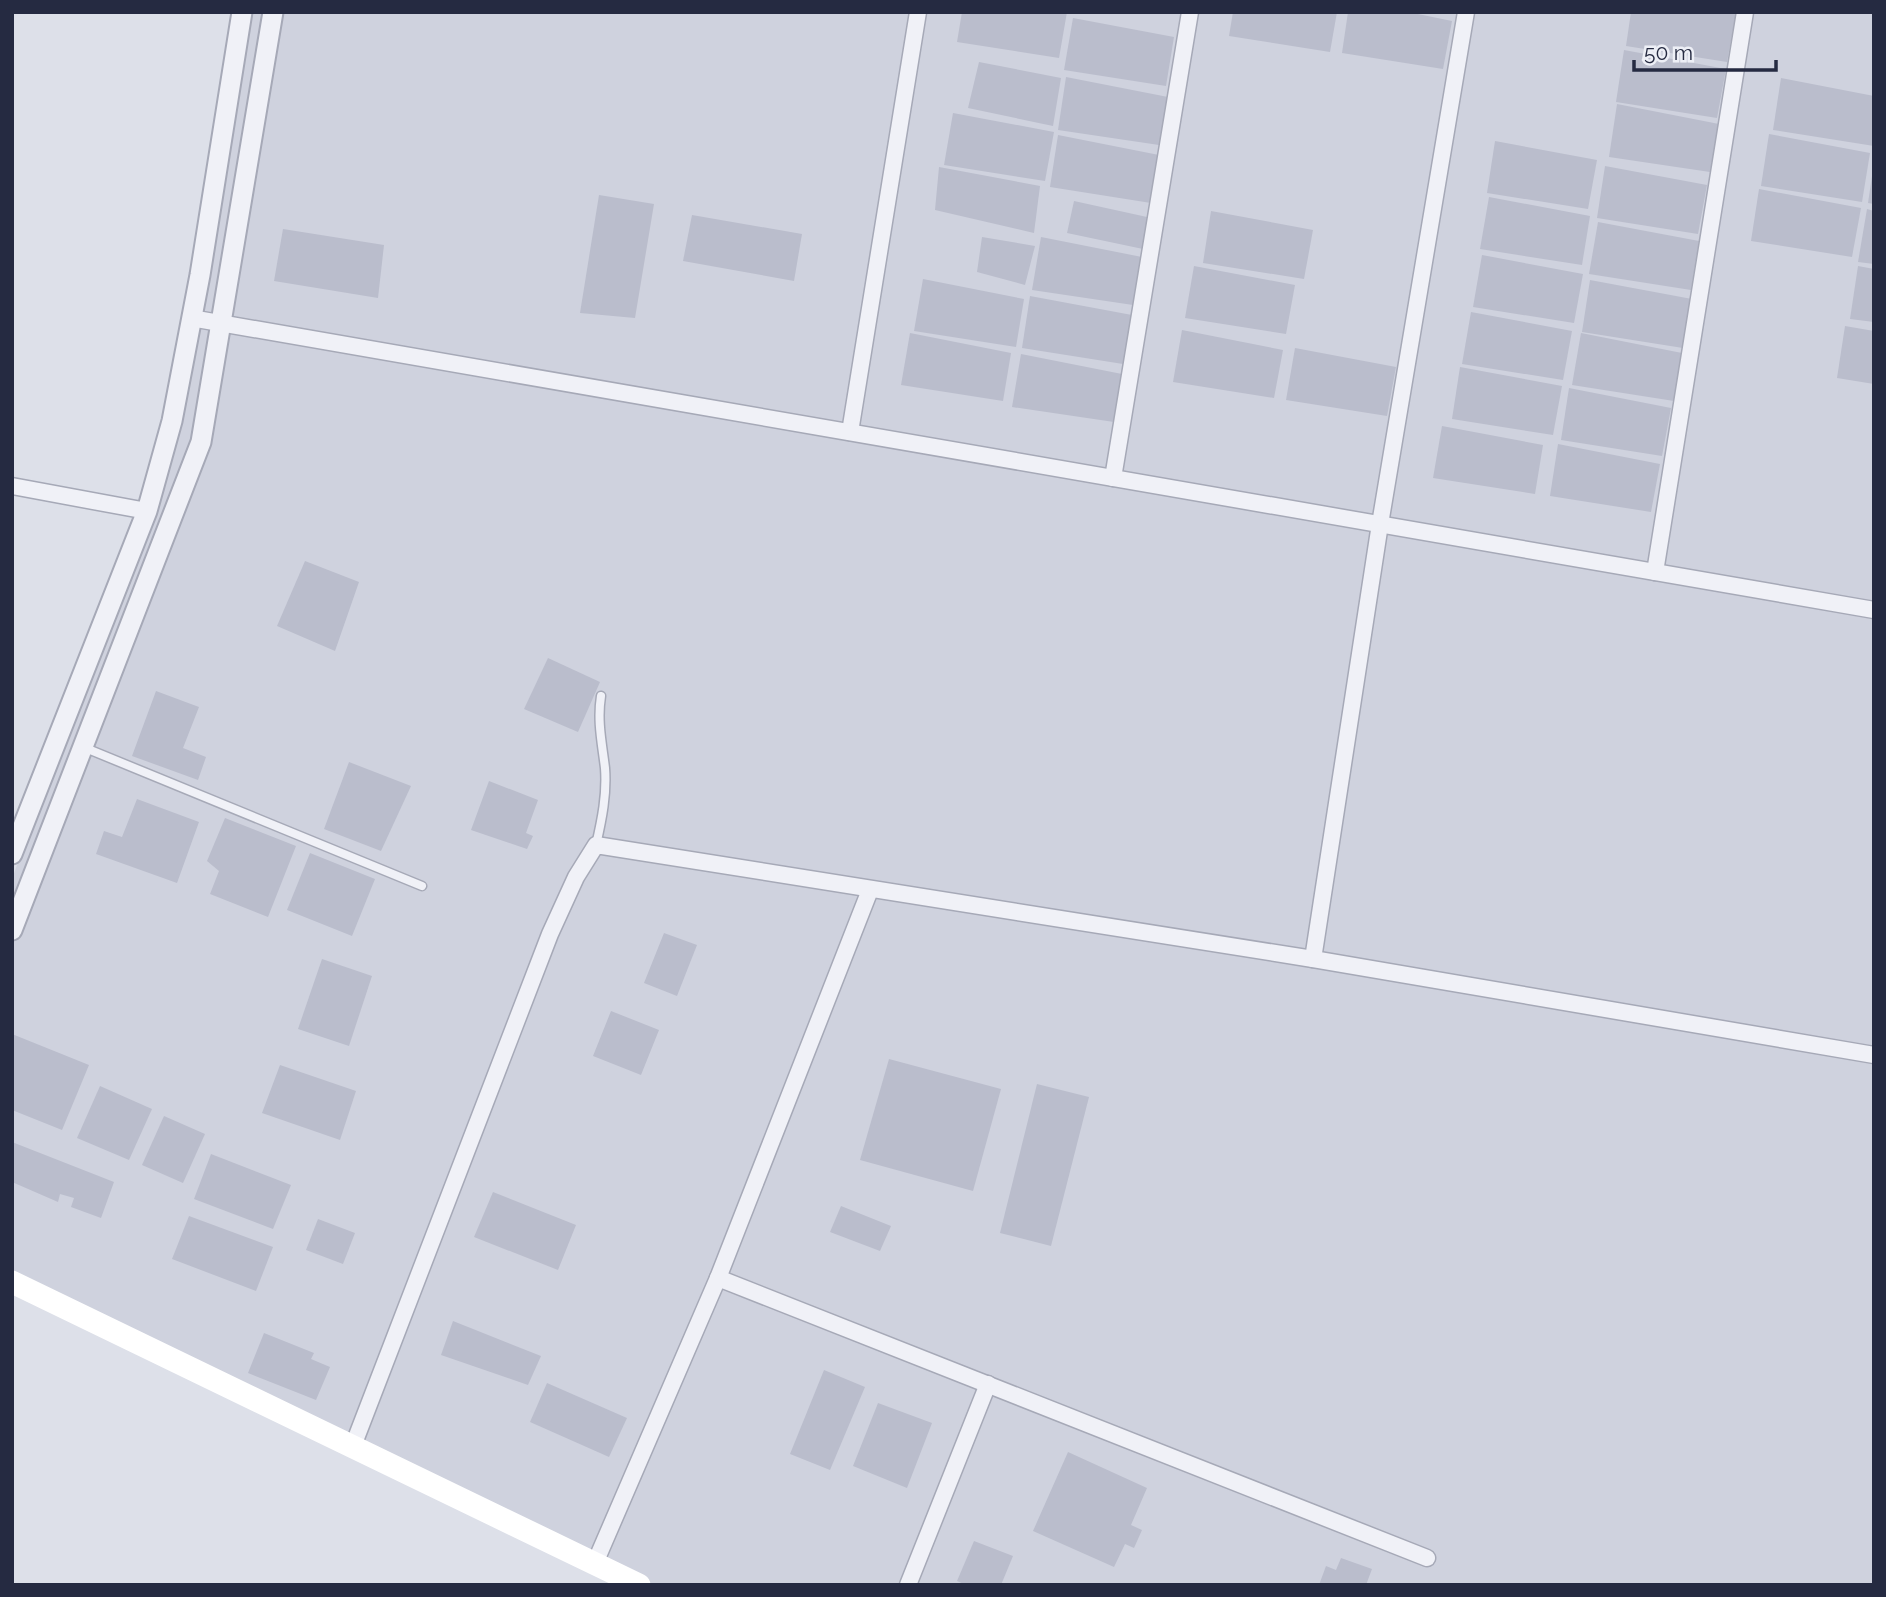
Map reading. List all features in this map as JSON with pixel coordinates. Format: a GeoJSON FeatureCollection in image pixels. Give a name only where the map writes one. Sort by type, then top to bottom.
{"type":"FeatureCollection","features":[{"type":"Feature","properties":{"kind":"main road"},"geometry":{"type":"LineString","coordinates":[[12,1282],[639,1585]]}},
{"type":"Feature","properties":{"kind":"street"},"geometry":{"type":"LineString","coordinates":[[12,854],[147,511],[172,421],[243,12]]}},
{"type":"Feature","properties":{"kind":"street"},"geometry":{"type":"LineString","coordinates":[[12,930],[201,442],[273,12]]}},
{"type":"Feature","properties":{"kind":"street"},"geometry":{"type":"LineString","coordinates":[[850,432],[918,12]]}},
{"type":"Feature","properties":{"kind":"street"},"geometry":{"type":"LineString","coordinates":[[1114,478],[1190,12]]}},
{"type":"Feature","properties":{"kind":"street"},"geometry":{"type":"LineString","coordinates":[[1312,959],[1380,524],[1466,12]]}},
{"type":"Feature","properties":{"kind":"street"},"geometry":{"type":"LineString","coordinates":[[1655,572],[1745,12]]}},
{"type":"Feature","properties":{"kind":"street"},"geometry":{"type":"LineString","coordinates":[[191,318],[1874,610]]}},
{"type":"Feature","properties":{"kind":"street"},"geometry":{"type":"LineString","coordinates":[[12,486],[147,511]]}},
{"type":"Feature","properties":{"kind":"street"},"geometry":{"type":"LineString","coordinates":[[353,1446],[550,934],[576,877],[596,845],[1312,959],[1874,1055]]}},
{"type":"Feature","properties":{"kind":"street"},"geometry":{"type":"LineString","coordinates":[[595,1563],[718,1278],[870,890]]}},
{"type":"Feature","properties":{"kind":"street"},"geometry":{"type":"LineString","coordinates":[[718,1278],[1427,1559]]}},
{"type":"Feature","properties":{"kind":"street"},"geometry":{"type":"LineString","coordinates":[[908,1585],[988,1384]]}},
{"type":"Feature","properties":{"kind":"lane"},"geometry":{"type":"LineString","coordinates":[[596,845],[604,802],[605,770],[598,712],[601,696]]}},
{"type":"Feature","properties":{"kind":"lane"},"geometry":{"type":"LineString","coordinates":[[83,747],[422,886]]}},
{"type":"Feature","properties":{"kind":"shaded area"},"geometry":{"type":"Polygon","coordinates":[[[249,12],[1874,12],[1874,1585],[639,1585],[12,1282],[12,879],[152,490],[249,12]]]}},
{"type":"Feature","properties":{"kind":"building"},"geometry":{"type":"Polygon","coordinates":[[[962,12],[1067,12],[1059,58],[957,42],[962,12]]]}},
{"type":"Feature","properties":{"kind":"building"},"geometry":{"type":"Polygon","coordinates":[[[1233,12],[1337,12],[1330,52],[1229,36],[1233,12]]]}},
{"type":"Feature","properties":{"kind":"building"},"geometry":{"type":"Polygon","coordinates":[[[1348,12],[1408,12],[1452,21],[1443,69],[1342,53],[1348,12]]]}},
{"type":"Feature","properties":{"kind":"building"},"geometry":{"type":"Polygon","coordinates":[[[1631,12],[1736,13],[1727,62],[1626,46],[1631,12]]]}},
{"type":"Feature","properties":{"kind":"building"},"geometry":{"type":"Polygon","coordinates":[[[1073,18],[1174,37],[1166,86],[1064,70],[1073,18]]]}},
{"type":"Feature","properties":{"kind":"building"},"geometry":{"type":"Polygon","coordinates":[[[1624,50],[1726,69],[1717,118],[1616,102],[1624,50]]]}},
{"type":"Feature","properties":{"kind":"building"},"geometry":{"type":"Polygon","coordinates":[[[979,62],[1061,78],[1053,126],[968,108],[979,62]]]}},
{"type":"Feature","properties":{"kind":"building"},"geometry":{"type":"Polygon","coordinates":[[[1066,77],[1168,97],[1159,145],[1058,130],[1066,77]]]}},
{"type":"Feature","properties":{"kind":"building"},"geometry":{"type":"Polygon","coordinates":[[[1781,78],[1874,96],[1874,146],[1773,130],[1781,78]]]}},
{"type":"Feature","properties":{"kind":"building"},"geometry":{"type":"Polygon","coordinates":[[[1617,104],[1719,124],[1710,172],[1609,157],[1617,104]]]}},
{"type":"Feature","properties":{"kind":"building"},"geometry":{"type":"Polygon","coordinates":[[[953,113],[1054,132],[1045,181],[944,165],[953,113]]]}},
{"type":"Feature","properties":{"kind":"building"},"geometry":{"type":"Polygon","coordinates":[[[1769,134],[1870,153],[1862,202],[1761,186],[1769,134]]]}},
{"type":"Feature","properties":{"kind":"building"},"geometry":{"type":"Polygon","coordinates":[[[1058,135],[1159,155],[1151,203],[1050,187],[1058,135]]]}},
{"type":"Feature","properties":{"kind":"building"},"geometry":{"type":"Polygon","coordinates":[[[1495,141],[1597,160],[1588,209],[1487,193],[1495,141]]]}},
{"type":"Feature","properties":{"kind":"building"},"geometry":{"type":"Polygon","coordinates":[[[1605,166],[1707,185],[1698,234],[1597,218],[1605,166]]]}},
{"type":"Feature","properties":{"kind":"building"},"geometry":{"type":"Polygon","coordinates":[[[939,167],[1040,186],[1034,233],[935,210],[939,167]]]}},
{"type":"Feature","properties":{"kind":"building"},"geometry":{"type":"Polygon","coordinates":[[[1874,176],[1874,204],[1868,203],[1874,176]]]}},
{"type":"Feature","properties":{"kind":"building"},"geometry":{"type":"Polygon","coordinates":[[[1759,189],[1861,208],[1852,257],[1751,241],[1759,189]]]}},
{"type":"Feature","properties":{"kind":"building"},"geometry":{"type":"Polygon","coordinates":[[[599,195],[654,204],[635,318],[580,313],[599,195]]]}},
{"type":"Feature","properties":{"kind":"building"},"geometry":{"type":"Polygon","coordinates":[[[1489,197],[1590,216],[1582,265],[1480,249],[1489,197]]]}},
{"type":"Feature","properties":{"kind":"building"},"geometry":{"type":"Polygon","coordinates":[[[1074,201],[1147,217],[1143,249],[1067,233],[1074,201]]]}},
{"type":"Feature","properties":{"kind":"building"},"geometry":{"type":"Polygon","coordinates":[[[1867,209],[1874,211],[1874,264],[1858,262],[1867,209]]]}},
{"type":"Feature","properties":{"kind":"building"},"geometry":{"type":"Polygon","coordinates":[[[1211,211],[1313,230],[1304,279],[1203,263],[1211,211]]]}},
{"type":"Feature","properties":{"kind":"building"},"geometry":{"type":"Polygon","coordinates":[[[692,215],[802,234],[794,281],[683,261],[692,215]]]}},
{"type":"Feature","properties":{"kind":"building"},"geometry":{"type":"Polygon","coordinates":[[[1598,222],[1699,241],[1691,290],[1589,274],[1598,222]]]}},
{"type":"Feature","properties":{"kind":"building"},"geometry":{"type":"Polygon","coordinates":[[[283,229],[384,245],[378,298],[274,281],[283,229]]]}},
{"type":"Feature","properties":{"kind":"building"},"geometry":{"type":"Polygon","coordinates":[[[982,237],[1035,246],[1025,285],[977,272],[982,237]]]}},
{"type":"Feature","properties":{"kind":"building"},"geometry":{"type":"Polygon","coordinates":[[[1041,237],[1142,257],[1133,305],[1032,290],[1041,237]]]}},
{"type":"Feature","properties":{"kind":"building"},"geometry":{"type":"Polygon","coordinates":[[[1482,255],[1583,274],[1574,323],[1473,307],[1482,255]]]}},
{"type":"Feature","properties":{"kind":"building"},"geometry":{"type":"Polygon","coordinates":[[[1194,266],[1295,285],[1286,334],[1185,318],[1194,266]]]}},
{"type":"Feature","properties":{"kind":"building"},"geometry":{"type":"Polygon","coordinates":[[[1858,266],[1874,269],[1874,322],[1850,319],[1858,266]]]}},
{"type":"Feature","properties":{"kind":"building"},"geometry":{"type":"Polygon","coordinates":[[[923,279],[1024,299],[1016,347],[914,331],[923,279]]]}},
{"type":"Feature","properties":{"kind":"building"},"geometry":{"type":"Polygon","coordinates":[[[1590,280],[1692,299],[1683,348],[1582,332],[1590,280]]]}},
{"type":"Feature","properties":{"kind":"building"},"geometry":{"type":"Polygon","coordinates":[[[1030,296],[1132,315],[1123,364],[1022,348],[1030,296]]]}},
{"type":"Feature","properties":{"kind":"building"},"geometry":{"type":"Polygon","coordinates":[[[1471,312],[1572,331],[1563,380],[1462,364],[1471,312]]]}},
{"type":"Feature","properties":{"kind":"building"},"geometry":{"type":"Polygon","coordinates":[[[1845,326],[1874,331],[1874,384],[1837,378],[1845,326]]]}},
{"type":"Feature","properties":{"kind":"building"},"geometry":{"type":"Polygon","coordinates":[[[1182,330],[1283,350],[1274,398],[1173,382],[1182,330]]]}},
{"type":"Feature","properties":{"kind":"building"},"geometry":{"type":"Polygon","coordinates":[[[910,333],[1011,353],[1003,401],[901,385],[910,333]]]}},
{"type":"Feature","properties":{"kind":"building"},"geometry":{"type":"Polygon","coordinates":[[[1581,333],[1682,353],[1674,401],[1572,385],[1581,333]]]}},
{"type":"Feature","properties":{"kind":"building"},"geometry":{"type":"Polygon","coordinates":[[[1295,348],[1396,367],[1387,416],[1286,400],[1295,348]]]}},
{"type":"Feature","properties":{"kind":"building"},"geometry":{"type":"Polygon","coordinates":[[[1021,354],[1122,374],[1114,422],[1012,407],[1021,354]]]}},
{"type":"Feature","properties":{"kind":"building"},"geometry":{"type":"Polygon","coordinates":[[[1460,367],[1562,386],[1553,435],[1452,419],[1460,367]]]}},
{"type":"Feature","properties":{"kind":"building"},"geometry":{"type":"Polygon","coordinates":[[[1569,388],[1671,408],[1662,456],[1561,440],[1569,388]]]}},
{"type":"Feature","properties":{"kind":"building"},"geometry":{"type":"Polygon","coordinates":[[[1442,426],[1543,445],[1535,494],[1433,478],[1442,426]]]}},
{"type":"Feature","properties":{"kind":"building"},"geometry":{"type":"Polygon","coordinates":[[[1558,444],[1660,464],[1651,512],[1550,496],[1558,444]]]}},
{"type":"Feature","properties":{"kind":"building"},"geometry":{"type":"Polygon","coordinates":[[[305,561],[359,582],[335,651],[277,626],[305,561]]]}},
{"type":"Feature","properties":{"kind":"building"},"geometry":{"type":"Polygon","coordinates":[[[548,658],[600,682],[578,732],[524,709],[548,658]]]}},
{"type":"Feature","properties":{"kind":"building"},"geometry":{"type":"Polygon","coordinates":[[[156,691],[199,707],[183,748],[206,757],[198,780],[132,756],[156,691]]]}},
{"type":"Feature","properties":{"kind":"building"},"geometry":{"type":"Polygon","coordinates":[[[349,762],[411,786],[381,851],[324,829],[349,762]]]}},
{"type":"Feature","properties":{"kind":"building"},"geometry":{"type":"Polygon","coordinates":[[[489,781],[538,800],[526,833],[533,836],[527,849],[471,830],[489,781]]]}},
{"type":"Feature","properties":{"kind":"building"},"geometry":{"type":"Polygon","coordinates":[[[137,799],[199,822],[177,883],[96,854],[104,831],[122,837],[137,799]]]}},
{"type":"Feature","properties":{"kind":"building"},"geometry":{"type":"Polygon","coordinates":[[[225,818],[296,846],[268,917],[210,894],[219,871],[207,861],[225,818]]]}},
{"type":"Feature","properties":{"kind":"building"},"geometry":{"type":"Polygon","coordinates":[[[310,853],[375,879],[352,936],[287,910],[310,853]]]}},
{"type":"Feature","properties":{"kind":"building"},"geometry":{"type":"Polygon","coordinates":[[[664,933],[697,945],[677,996],[644,983],[664,933]]]}},
{"type":"Feature","properties":{"kind":"building"},"geometry":{"type":"Polygon","coordinates":[[[322,959],[372,976],[349,1046],[298,1029],[322,959]]]}},
{"type":"Feature","properties":{"kind":"building"},"geometry":{"type":"Polygon","coordinates":[[[611,1011],[659,1030],[641,1075],[593,1056],[611,1011]]]}},
{"type":"Feature","properties":{"kind":"building"},"geometry":{"type":"Polygon","coordinates":[[[12,1034],[89,1065],[62,1130],[12,1110],[12,1034]]]}},
{"type":"Feature","properties":{"kind":"building"},"geometry":{"type":"Polygon","coordinates":[[[889,1059],[1001,1089],[973,1191],[860,1160],[889,1059]]]}},
{"type":"Feature","properties":{"kind":"building"},"geometry":{"type":"Polygon","coordinates":[[[280,1065],[356,1091],[340,1140],[262,1113],[280,1065]]]}},
{"type":"Feature","properties":{"kind":"building"},"geometry":{"type":"Polygon","coordinates":[[[1037,1084],[1089,1097],[1051,1246],[1000,1233],[1037,1084]]]}},
{"type":"Feature","properties":{"kind":"building"},"geometry":{"type":"Polygon","coordinates":[[[100,1086],[152,1109],[129,1160],[77,1138],[100,1086]]]}},
{"type":"Feature","properties":{"kind":"building"},"geometry":{"type":"Polygon","coordinates":[[[164,1116],[205,1134],[183,1183],[142,1165],[164,1116]]]}},
{"type":"Feature","properties":{"kind":"building"},"geometry":{"type":"Polygon","coordinates":[[[12,1142],[114,1182],[101,1218],[71,1207],[74,1198],[60,1194],[58,1202],[12,1182],[12,1142]]]}},
{"type":"Feature","properties":{"kind":"building"},"geometry":{"type":"Polygon","coordinates":[[[211,1154],[291,1185],[273,1229],[194,1199],[211,1154]]]}},
{"type":"Feature","properties":{"kind":"building"},"geometry":{"type":"Polygon","coordinates":[[[493,1192],[576,1225],[558,1270],[474,1237],[493,1192]]]}},
{"type":"Feature","properties":{"kind":"building"},"geometry":{"type":"Polygon","coordinates":[[[841,1206],[891,1226],[880,1251],[830,1232],[841,1206]]]}},
{"type":"Feature","properties":{"kind":"building"},"geometry":{"type":"Polygon","coordinates":[[[189,1216],[273,1247],[256,1291],[172,1259],[189,1216]]]}},
{"type":"Feature","properties":{"kind":"building"},"geometry":{"type":"Polygon","coordinates":[[[318,1219],[355,1233],[343,1264],[306,1250],[318,1219]]]}},
{"type":"Feature","properties":{"kind":"building"},"geometry":{"type":"Polygon","coordinates":[[[453,1321],[541,1356],[528,1385],[441,1355],[453,1321]]]}},
{"type":"Feature","properties":{"kind":"building"},"geometry":{"type":"Polygon","coordinates":[[[264,1333],[314,1353],[311,1359],[330,1367],[316,1400],[248,1373],[264,1333]]]}},
{"type":"Feature","properties":{"kind":"building"},"geometry":{"type":"Polygon","coordinates":[[[824,1370],[865,1387],[830,1470],[790,1454],[824,1370]]]}},
{"type":"Feature","properties":{"kind":"building"},"geometry":{"type":"Polygon","coordinates":[[[547,1383],[627,1418],[609,1457],[530,1422],[547,1383]]]}},
{"type":"Feature","properties":{"kind":"building"},"geometry":{"type":"Polygon","coordinates":[[[878,1403],[932,1423],[907,1488],[853,1466],[878,1403]]]}},
{"type":"Feature","properties":{"kind":"building"},"geometry":{"type":"Polygon","coordinates":[[[1068,1452],[1147,1488],[1131,1525],[1142,1530],[1134,1548],[1125,1544],[1114,1567],[1033,1531],[1068,1452]]]}},
{"type":"Feature","properties":{"kind":"building"},"geometry":{"type":"Polygon","coordinates":[[[974,1541],[1013,1556],[1001,1585],[966,1585],[957,1581],[974,1541]]]}},
{"type":"Feature","properties":{"kind":"building"},"geometry":{"type":"Polygon","coordinates":[[[1341,1558],[1372,1569],[1366,1585],[1319,1585],[1326,1566],[1336,1570],[1341,1558]]]}}]}
